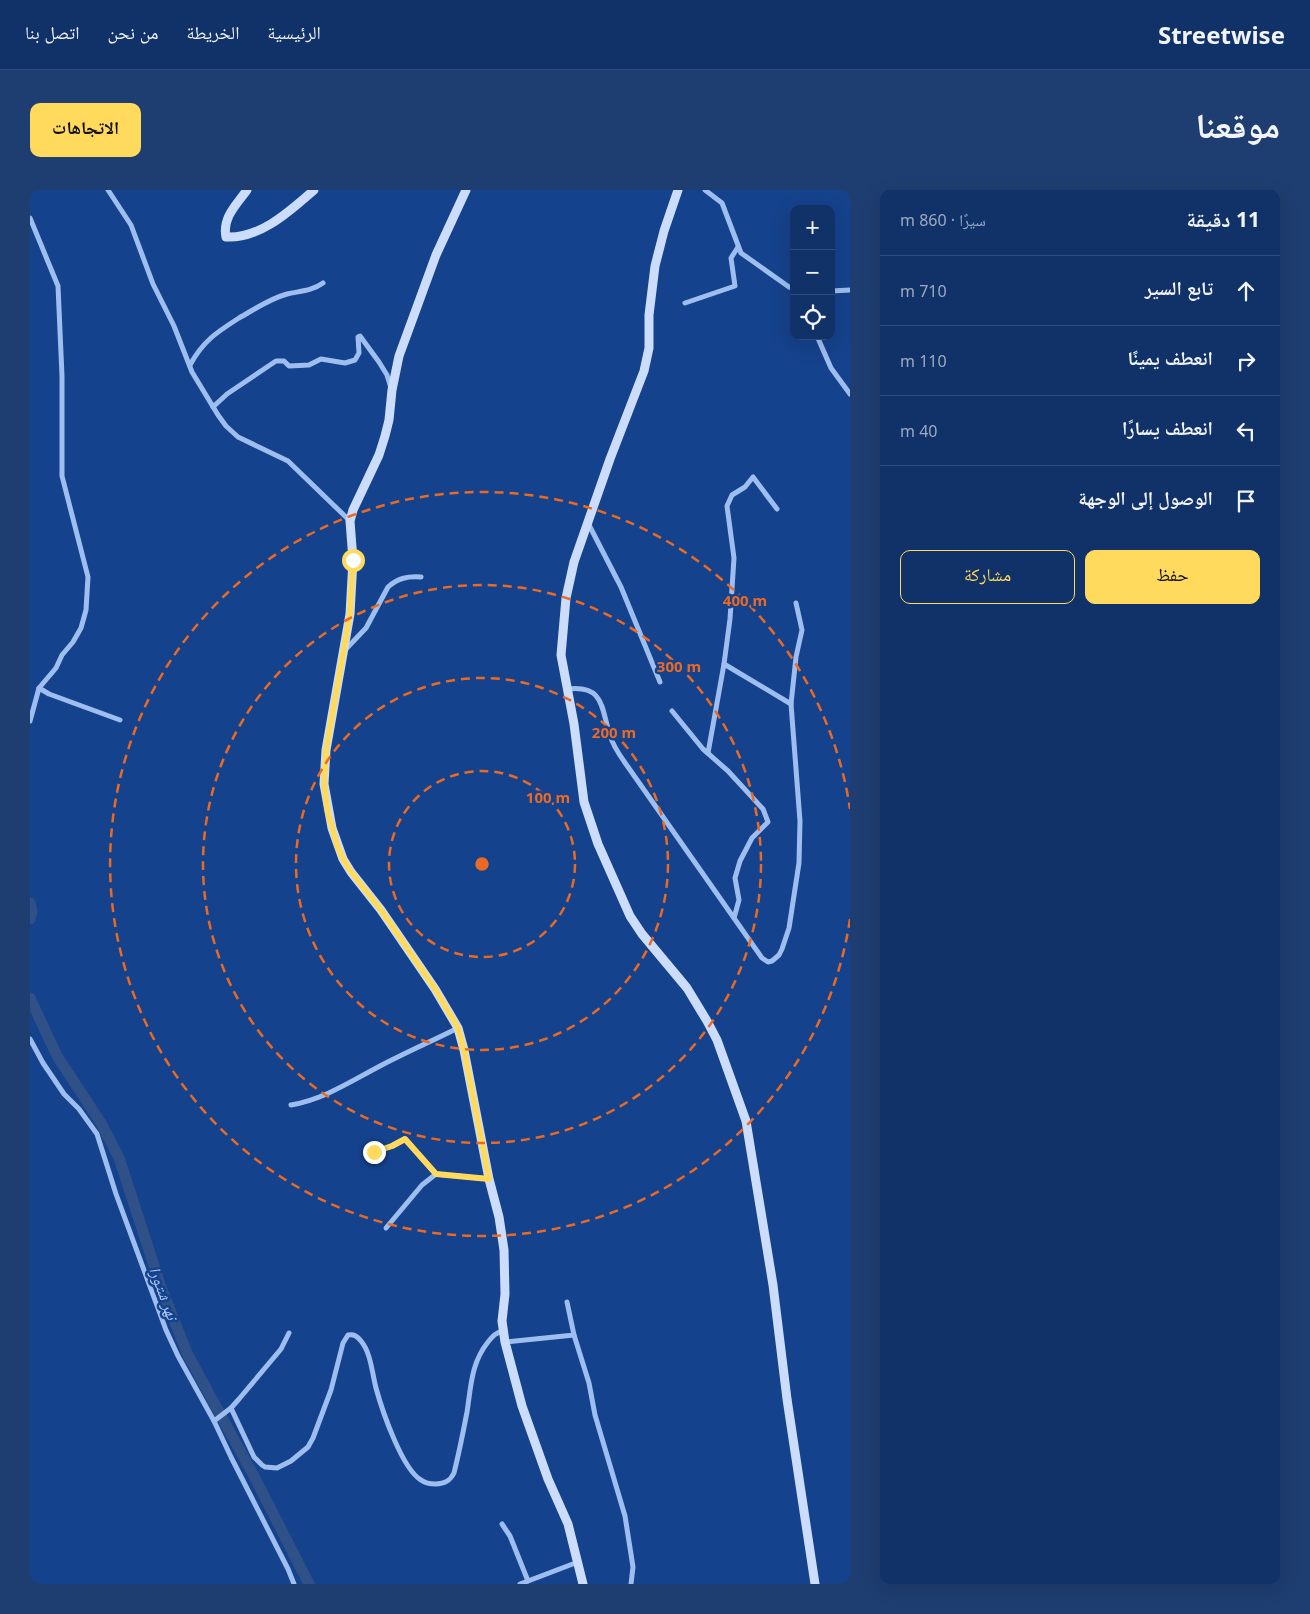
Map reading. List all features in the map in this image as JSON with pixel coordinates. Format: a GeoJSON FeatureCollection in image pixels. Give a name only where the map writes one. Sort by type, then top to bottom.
{"type":"FeatureCollection","features":[{"type":"Feature","properties":{"kind":"street"},"geometry":{"type":"LineString","coordinates":[[108,190],[131,225],[153,284],[174,326],[195,377],[226,426],[234,434],[288,462],[350,522]]}},
{"type":"Feature","properties":{"kind":"street"},"geometry":{"type":"LineString","coordinates":[[247,190],[230,214],[224,227],[226,238],[239,238],[269,225],[314,190]]}},
{"type":"Feature","properties":{"kind":"street"},"geometry":{"type":"LineString","coordinates":[[466,190],[436,255],[398,356],[385,436],[353,510],[350,522],[353,560],[352,587],[345,651],[326,750],[324,770],[326,798],[332,828],[340,852],[351,872],[381,910],[435,989],[458,1028],[489,1179],[499,1217],[504,1250],[505,1294],[502,1321],[505,1342],[522,1406],[548,1479],[568,1524],[583,1584]]}},
{"type":"Feature","properties":{"kind":"street"},"geometry":{"type":"LineString","coordinates":[[678,190],[664,231],[655,266],[649,315],[649,348],[644,371],[610,459],[574,562],[566,598],[561,647],[574,724],[584,802],[598,844],[630,916],[642,934],[687,988],[708,1021],[717,1040],[746,1121],[782,1342],[787,1399],[815,1584]]}},
{"type":"Feature","properties":{"kind":"street"},"geometry":{"type":"LineString","coordinates":[[705,190],[722,202],[738,247],[746,257],[790,287]]}},
{"type":"Feature","properties":{"kind":"street"},"geometry":{"type":"LineString","coordinates":[[30,218],[58,286],[62,376],[62,476],[88,577],[86,610],[81,628],[73,642],[62,655],[56,668],[39,688],[30,721]]}},
{"type":"Feature","properties":{"kind":"street"},"geometry":{"type":"LineString","coordinates":[[685,304],[735,286],[736,282],[731,266],[732,258],[738,247]]}},
{"type":"Feature","properties":{"kind":"street"},"geometry":{"type":"LineString","coordinates":[[190,365],[205,342],[226,326],[268,301],[287,294],[317,288],[323,283]]}},
{"type":"Feature","properties":{"kind":"street"},"geometry":{"type":"LineString","coordinates":[[835,292],[850,290]]}},
{"type":"Feature","properties":{"kind":"street"},"geometry":{"type":"LineString","coordinates":[[213,408],[227,394],[276,361],[284,361],[289,366],[309,365],[321,359],[345,362],[355,360],[359,352],[358,338],[360,336],[387,375],[392,390]]}},
{"type":"Feature","properties":{"kind":"street"},"geometry":{"type":"LineString","coordinates":[[818,340],[830,368],[850,394]]}},
{"type":"Feature","properties":{"kind":"street"},"geometry":{"type":"LineString","coordinates":[[708,753],[730,619],[734,558],[727,506],[732,495],[745,486],[753,477],[776,509]]}},
{"type":"Feature","properties":{"kind":"street"},"geometry":{"type":"LineString","coordinates":[[588,523],[621,587],[660,682]]}},
{"type":"Feature","properties":{"kind":"street"},"geometry":{"type":"LineString","coordinates":[[345,651],[366,628],[388,587],[402,578],[421,577]]}},
{"type":"Feature","properties":{"kind":"street"},"geometry":{"type":"LineString","coordinates":[[568,689],[587,690],[598,698],[602,704],[610,735],[616,748],[762,958],[768,962],[772,961],[779,955],[789,928],[801,844],[791,704],[796,657],[802,630],[796,603]]}},
{"type":"Feature","properties":{"kind":"street"},"geometry":{"type":"LineString","coordinates":[[724,664],[791,704]]}},
{"type":"Feature","properties":{"kind":"street"},"geometry":{"type":"LineString","coordinates":[[39,688],[49,694],[120,720]]}},
{"type":"Feature","properties":{"kind":"street"},"geometry":{"type":"LineString","coordinates":[[672,711],[708,753],[764,809],[768,822],[752,838],[740,861],[734,878],[739,900],[734,918]]}},
{"type":"Feature","properties":{"kind":"street"},"geometry":{"type":"LineString","coordinates":[[291,1105],[310,1102],[338,1090],[382,1065],[458,1028]]}},
{"type":"Feature","properties":{"kind":"street"},"geometry":{"type":"LineString","coordinates":[[30,1039],[58,1086],[79,1109],[97,1134],[116,1194],[144,1267],[160,1316],[178,1356],[216,1419],[231,1457],[294,1584]]}},
{"type":"Feature","properties":{"kind":"street"},"geometry":{"type":"LineString","coordinates":[[374,1152],[405,1139],[436,1174],[489,1179]]}},
{"type":"Feature","properties":{"kind":"street"},"geometry":{"type":"LineString","coordinates":[[386,1228],[422,1185],[436,1174]]}},
{"type":"Feature","properties":{"kind":"street"},"geometry":{"type":"LineString","coordinates":[[567,1302],[574,1334],[589,1383],[595,1415],[624,1516],[633,1567],[631,1584]]}},
{"type":"Feature","properties":{"kind":"street"},"geometry":{"type":"LineString","coordinates":[[231,1408],[254,1457],[262,1465],[277,1468],[291,1461],[308,1447],[313,1438],[335,1374],[343,1343],[348,1335],[356,1336],[367,1352],[385,1416],[404,1459],[420,1480],[444,1484],[454,1474],[476,1360],[484,1346],[496,1332],[503,1331]]}},
{"type":"Feature","properties":{"kind":"street"},"geometry":{"type":"LineString","coordinates":[[216,1419],[231,1408],[281,1349],[289,1333]]}},
{"type":"Feature","properties":{"kind":"street"},"geometry":{"type":"LineString","coordinates":[[505,1342],[574,1334]]}},
{"type":"Feature","properties":{"kind":"street"},"geometry":{"type":"LineString","coordinates":[[502,1524],[510,1536],[528,1581]]}},
{"type":"Feature","properties":{"kind":"street"},"geometry":{"type":"LineString","coordinates":[[520,1584],[578,1562]]}},
{"type":"Feature","properties":{"kind":"waterway","name":"نهر شتورا"},"geometry":{"type":"LineString","coordinates":[[30,903],[32,911],[30,919]]}},
{"type":"Feature","properties":{"kind":"waterway","name":"نهر شتورا"},"geometry":{"type":"LineString","coordinates":[[30,998],[57,1056],[101,1123],[119,1158],[161,1287],[187,1353],[257,1482],[309,1584]]}},
{"type":"Feature","properties":{"kind":"route"},"geometry":{"type":"LineString","coordinates":[[353,560],[350,614],[344,658],[329,731],[324,770],[328,813],[343,859],[381,910],[435,989],[458,1028],[489,1179],[436,1174],[425,1164],[405,1139],[374,1152]]}}]}
